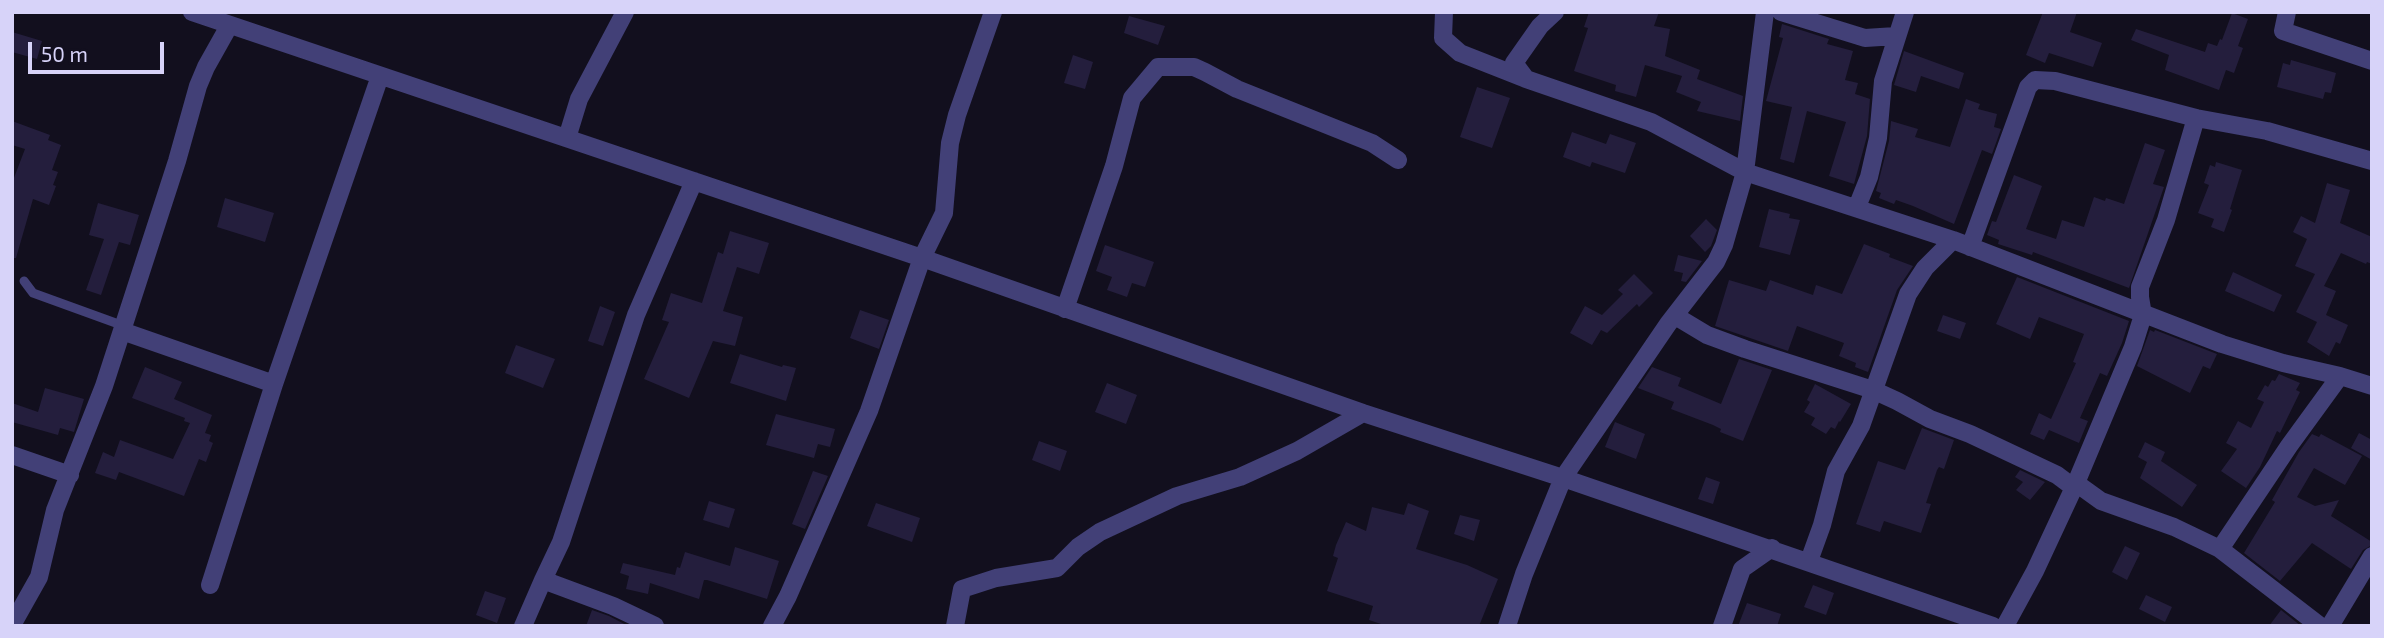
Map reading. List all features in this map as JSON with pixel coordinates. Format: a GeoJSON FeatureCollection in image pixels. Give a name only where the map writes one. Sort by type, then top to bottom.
{"type":"FeatureCollection","features":[{"type":"Feature","properties":{"kind":"street"},"geometry":{"type":"LineString","coordinates":[[192,12],[922,258],[1363,413],[1772,548],[1953,619],[1993,626]]}},
{"type":"Feature","properties":{"kind":"street"},"geometry":{"type":"LineString","coordinates":[[567,138],[579,99],[625,12]]}},
{"type":"Feature","properties":{"kind":"street"},"geometry":{"type":"LineString","coordinates":[[772,626],[788,596],[870,411],[922,258],[944,213],[950,143],[993,12]]}},
{"type":"Feature","properties":{"kind":"street"},"geometry":{"type":"LineString","coordinates":[[1444,12],[1443,38],[1460,53],[1651,122],[1745,172],[1953,240],[2143,315],[2270,359],[2372,386]]}},
{"type":"Feature","properties":{"kind":"street"},"geometry":{"type":"LineString","coordinates":[[1526,79],[1514,63],[1540,26],[1555,12]]}},
{"type":"Feature","properties":{"kind":"street"},"geometry":{"type":"LineString","coordinates":[[1507,626],[1524,574],[1563,478],[1716,261],[1724,245],[1745,172],[1765,12]]}},
{"type":"Feature","properties":{"kind":"street"},"geometry":{"type":"LineString","coordinates":[[1781,12],[1865,38],[1896,36]]}},
{"type":"Feature","properties":{"kind":"street"},"geometry":{"type":"LineString","coordinates":[[1857,207],[1869,177],[1875,151],[1883,80],[1905,12]]}},
{"type":"Feature","properties":{"kind":"street"},"geometry":{"type":"LineString","coordinates":[[2287,12],[2283,31],[2372,61]]}},
{"type":"Feature","properties":{"kind":"street"},"geometry":{"type":"LineString","coordinates":[[12,625],[39,576],[55,510],[104,386],[198,86],[215,48],[229,26]]}},
{"type":"Feature","properties":{"kind":"street"},"geometry":{"type":"LineString","coordinates":[[1065,309],[1114,166],[1132,98],[1158,67],[1194,67],[1237,89],[1372,143],[1398,160]]}},
{"type":"Feature","properties":{"kind":"street"},"geometry":{"type":"LineString","coordinates":[[210,585],[274,384],[380,76]]}},
{"type":"Feature","properties":{"kind":"street"},"geometry":{"type":"LineString","coordinates":[[1970,247],[2025,96],[2035,80],[2055,82],[2196,118],[2267,131],[2372,161]]}},
{"type":"Feature","properties":{"kind":"street"},"geometry":{"type":"LineString","coordinates":[[2005,626],[2035,571],[2133,347],[2143,315],[2140,287],[2166,220],[2196,118]]}},
{"type":"Feature","properties":{"kind":"street"},"geometry":{"type":"LineString","coordinates":[[523,626],[561,542],[636,315],[694,181]]}},
{"type":"Feature","properties":{"kind":"street"},"geometry":{"type":"LineString","coordinates":[[1809,561],[1822,525],[1836,471],[1861,426],[1901,311],[1914,283],[1953,240]]}},
{"type":"Feature","properties":{"kind":"street"},"geometry":{"type":"LineString","coordinates":[[1677,313],[1682,320],[1707,335],[1873,390],[1930,419],[1970,433],[2001,448],[2064,479],[2101,501],[2174,527],[2220,549],[2320,626]]}},
{"type":"Feature","properties":{"kind":"street"},"geometry":{"type":"LineString","coordinates":[[123,328],[274,384]]}},
{"type":"Feature","properties":{"kind":"street"},"geometry":{"type":"LineString","coordinates":[[2220,549],[2340,376]]}},
{"type":"Feature","properties":{"kind":"street"},"geometry":{"type":"LineString","coordinates":[[955,626],[961,589],[996,578],[1056,568],[1078,547],[1100,532],[1177,496],[1240,477],[1297,451],[1363,413]]}},
{"type":"Feature","properties":{"kind":"street"},"geometry":{"type":"LineString","coordinates":[[12,455],[70,475]]}},
{"type":"Feature","properties":{"kind":"street"},"geometry":{"type":"LineString","coordinates":[[1722,626],[1742,569],[1772,548]]}},
{"type":"Feature","properties":{"kind":"street"},"geometry":{"type":"LineString","coordinates":[[2330,626],[2372,556]]}},
{"type":"Feature","properties":{"kind":"street"},"geometry":{"type":"LineString","coordinates":[[543,580],[613,606],[655,626]]}},
{"type":"Feature","properties":{"kind":"lane"},"geometry":{"type":"LineString","coordinates":[[24,281],[33,293],[123,328]]}},
{"type":"Feature","properties":{"kind":"building"},"geometry":{"type":"Polygon","coordinates":[[[1589,12],[1659,12],[1654,26],[1670,29],[1665,56],[1700,70],[1697,79],[1743,96],[1740,121],[1697,111],[1701,102],[1676,92],[1682,76],[1645,65],[1636,97],[1615,91],[1616,85],[1574,71],[1588,28],[1584,27],[1589,12]]]}},
{"type":"Feature","properties":{"kind":"building"},"geometry":{"type":"Polygon","coordinates":[[[2043,12],[2077,12],[2070,32],[2102,43],[2093,67],[2049,53],[2045,63],[2026,55],[2043,12]]]}},
{"type":"Feature","properties":{"kind":"building"},"geometry":{"type":"Polygon","coordinates":[[[2232,13],[2248,19],[2238,46],[2243,48],[2234,73],[2226,70],[2219,90],[2165,70],[2169,55],[2131,40],[2136,29],[2205,52],[2208,43],[2217,46],[2220,39],[2222,40],[2232,13]]]}},
{"type":"Feature","properties":{"kind":"building"},"geometry":{"type":"Polygon","coordinates":[[[1129,16],[1165,26],[1158,45],[1124,33],[1129,16]]]}},
{"type":"Feature","properties":{"kind":"building"},"geometry":{"type":"Polygon","coordinates":[[[1782,24],[1829,39],[1827,44],[1853,51],[1845,80],[1858,83],[1855,94],[1870,99],[1867,136],[1854,184],[1829,176],[1846,122],[1807,111],[1794,163],[1780,159],[1792,107],[1766,101],[1783,38],[1779,37],[1782,24]]]}},
{"type":"Feature","properties":{"kind":"building"},"geometry":{"type":"Polygon","coordinates":[[[12,32],[42,41],[37,59],[12,52],[12,32]]]}},
{"type":"Feature","properties":{"kind":"building"},"geometry":{"type":"Polygon","coordinates":[[[1904,51],[1964,73],[1959,89],[1921,76],[1916,92],[1894,85],[1904,51]]]}},
{"type":"Feature","properties":{"kind":"building"},"geometry":{"type":"Polygon","coordinates":[[[1073,55],[1093,62],[1085,89],[1064,83],[1073,55]]]}},
{"type":"Feature","properties":{"kind":"building"},"geometry":{"type":"Polygon","coordinates":[[[2291,60],[2336,73],[2331,93],[2325,92],[2323,99],[2277,87],[2283,63],[2290,65],[2291,60]]]}},
{"type":"Feature","properties":{"kind":"building"},"geometry":{"type":"Polygon","coordinates":[[[1477,87],[1510,98],[1492,148],[1460,137],[1477,87]]]}},
{"type":"Feature","properties":{"kind":"building"},"geometry":{"type":"Polygon","coordinates":[[[1966,99],[1980,104],[1978,109],[1997,114],[1994,127],[2001,129],[1992,154],[1982,150],[1954,224],[1896,200],[1894,204],[1879,198],[1881,193],[1876,191],[1889,141],[1891,121],[1918,129],[1915,137],[1950,147],[1966,99]]]}},
{"type":"Feature","properties":{"kind":"building"},"geometry":{"type":"Polygon","coordinates":[[[12,121],[50,135],[48,140],[61,145],[52,170],[58,172],[49,205],[33,199],[16,258],[12,258],[12,183],[25,149],[12,145],[12,121]]]}},
{"type":"Feature","properties":{"kind":"building"},"geometry":{"type":"Polygon","coordinates":[[[1572,132],[1606,144],[1610,134],[1636,143],[1625,173],[1592,162],[1590,167],[1563,157],[1572,132]]]}},
{"type":"Feature","properties":{"kind":"building"},"geometry":{"type":"Polygon","coordinates":[[[2145,143],[2165,150],[2153,184],[2164,187],[2129,288],[2033,252],[2032,255],[1998,244],[1999,240],[1987,235],[1992,221],[1996,222],[2014,175],[2042,186],[2026,229],[2056,239],[2062,220],[2084,227],[2094,197],[2124,204],[2145,143]]]}},
{"type":"Feature","properties":{"kind":"building"},"geometry":{"type":"Polygon","coordinates":[[[2216,162],[2242,170],[2224,232],[2211,227],[2214,219],[2198,213],[2209,185],[2204,183],[2210,165],[2215,167],[2216,162]]]}},
{"type":"Feature","properties":{"kind":"building"},"geometry":{"type":"Polygon","coordinates":[[[2327,183],[2350,190],[2340,223],[2372,237],[2372,264],[2341,253],[2324,286],[2336,291],[2326,315],[2348,325],[2340,344],[2336,342],[2329,356],[2307,342],[2317,322],[2296,312],[2315,274],[2295,266],[2307,239],[2293,232],[2301,216],[2315,223],[2327,183]]]}},
{"type":"Feature","properties":{"kind":"building"},"geometry":{"type":"Polygon","coordinates":[[[225,198],[274,213],[265,242],[217,227],[225,198]]]}},
{"type":"Feature","properties":{"kind":"building"},"geometry":{"type":"Polygon","coordinates":[[[98,203],[139,215],[130,245],[119,242],[101,295],[86,290],[104,239],[89,235],[98,203]]]}},
{"type":"Feature","properties":{"kind":"building"},"geometry":{"type":"Polygon","coordinates":[[[1769,209],[1790,214],[1789,218],[1800,220],[1790,255],[1759,247],[1769,209]]]}},
{"type":"Feature","properties":{"kind":"building"},"geometry":{"type":"Polygon","coordinates":[[[1706,219],[1717,230],[1711,246],[1705,252],[1690,236],[1706,219]]]}},
{"type":"Feature","properties":{"kind":"building"},"geometry":{"type":"Polygon","coordinates":[[[730,231],[769,243],[759,274],[737,267],[723,311],[743,317],[735,346],[713,341],[689,398],[644,379],[669,322],[662,320],[671,293],[702,303],[718,252],[723,254],[730,231]]]}},
{"type":"Feature","properties":{"kind":"building"},"geometry":{"type":"Polygon","coordinates":[[[1864,244],[1913,266],[1897,290],[1868,372],[1839,356],[1844,343],[1797,326],[1788,351],[1715,326],[1729,280],[1766,291],[1770,280],[1813,295],[1816,285],[1842,294],[1864,244]]]}},
{"type":"Feature","properties":{"kind":"building"},"geometry":{"type":"Polygon","coordinates":[[[1105,245],[1154,262],[1145,287],[1132,283],[1127,297],[1107,290],[1112,277],[1096,271],[1105,245]]]}},
{"type":"Feature","properties":{"kind":"building"},"geometry":{"type":"Polygon","coordinates":[[[1678,255],[1702,261],[1686,282],[1681,281],[1683,273],[1674,271],[1678,255]]]}},
{"type":"Feature","properties":{"kind":"building"},"geometry":{"type":"Polygon","coordinates":[[[2233,272],[2282,295],[2274,312],[2225,291],[2233,272]]]}},
{"type":"Feature","properties":{"kind":"building"},"geometry":{"type":"Polygon","coordinates":[[[1634,274],[1653,293],[1639,307],[1637,304],[1607,333],[1601,330],[1592,345],[1570,333],[1585,306],[1602,315],[1623,294],[1618,290],[1634,274]]]}},
{"type":"Feature","properties":{"kind":"building"},"geometry":{"type":"Polygon","coordinates":[[[2017,277],[2129,321],[2107,376],[2100,373],[2080,418],[2088,421],[2079,443],[2049,430],[2044,440],[2030,434],[2039,413],[2051,419],[2076,363],[2073,362],[2084,334],[2039,317],[2030,339],[1996,324],[2017,277]]]}},
{"type":"Feature","properties":{"kind":"building"},"geometry":{"type":"Polygon","coordinates":[[[600,306],[615,312],[603,346],[588,341],[600,306]]]}},
{"type":"Feature","properties":{"kind":"building"},"geometry":{"type":"Polygon","coordinates":[[[860,310],[889,320],[879,349],[850,338],[860,310]]]}},
{"type":"Feature","properties":{"kind":"building"},"geometry":{"type":"Polygon","coordinates":[[[1943,315],[1966,323],[1960,339],[1937,331],[1943,315]]]}},
{"type":"Feature","properties":{"kind":"building"},"geometry":{"type":"Polygon","coordinates":[[[2150,330],[2217,354],[2210,369],[2203,366],[2190,393],[2137,366],[2150,330]]]}},
{"type":"Feature","properties":{"kind":"building"},"geometry":{"type":"Polygon","coordinates":[[[516,345],[555,359],[543,388],[505,373],[516,345]]]}},
{"type":"Feature","properties":{"kind":"building"},"geometry":{"type":"Polygon","coordinates":[[[740,354],[782,367],[796,368],[786,401],[730,383],[740,354]]]}},
{"type":"Feature","properties":{"kind":"building"},"geometry":{"type":"Polygon","coordinates":[[[1739,359],[1772,370],[1743,441],[1720,432],[1721,429],[1713,425],[1671,409],[1674,402],[1638,388],[1652,367],[1681,378],[1678,386],[1721,404],[1739,359]]]}},
{"type":"Feature","properties":{"kind":"building"},"geometry":{"type":"Polygon","coordinates":[[[145,367],[182,382],[174,399],[212,415],[205,433],[211,435],[209,441],[213,443],[206,462],[199,459],[184,496],[119,472],[116,480],[95,473],[103,452],[114,457],[120,440],[173,459],[190,423],[184,421],[185,418],[132,398],[145,367]]]}},
{"type":"Feature","properties":{"kind":"building"},"geometry":{"type":"Polygon","coordinates":[[[2279,374],[2300,383],[2296,390],[2300,392],[2280,433],[2277,431],[2260,467],[2246,488],[2221,471],[2237,449],[2226,443],[2238,421],[2251,428],[2264,402],[2257,399],[2265,385],[2268,387],[2279,374]]]}},
{"type":"Feature","properties":{"kind":"building"},"geometry":{"type":"Polygon","coordinates":[[[1107,383],[1137,395],[1126,424],[1095,412],[1107,383]]]}},
{"type":"Feature","properties":{"kind":"building"},"geometry":{"type":"Polygon","coordinates":[[[1815,384],[1851,404],[1835,429],[1831,427],[1826,434],[1811,425],[1815,418],[1804,412],[1815,384]]]}},
{"type":"Feature","properties":{"kind":"building"},"geometry":{"type":"Polygon","coordinates":[[[45,388],[84,399],[74,432],[60,428],[58,435],[12,422],[12,403],[38,412],[45,388]]]}},
{"type":"Feature","properties":{"kind":"building"},"geometry":{"type":"Polygon","coordinates":[[[776,414],[835,429],[830,447],[818,444],[814,458],[766,445],[776,414]]]}},
{"type":"Feature","properties":{"kind":"building"},"geometry":{"type":"Polygon","coordinates":[[[1615,422],[1645,434],[1636,459],[1605,447],[1615,422]]]}},
{"type":"Feature","properties":{"kind":"building"},"geometry":{"type":"Polygon","coordinates":[[[1922,428],[1954,440],[1944,469],[1939,467],[1937,470],[1926,503],[1931,504],[1921,533],[1884,521],[1880,532],[1856,524],[1878,461],[1905,470],[1922,428]]]}},
{"type":"Feature","properties":{"kind":"building"},"geometry":{"type":"Polygon","coordinates":[[[2359,433],[2372,440],[2372,460],[2351,448],[2359,433]]]}},
{"type":"Feature","properties":{"kind":"building"},"geometry":{"type":"Polygon","coordinates":[[[2312,434],[2319,437],[2321,434],[2362,456],[2345,485],[2314,468],[2297,497],[2315,506],[2339,500],[2331,516],[2372,542],[2372,545],[2363,550],[2351,569],[2312,543],[2280,581],[2244,553],[2275,502],[2272,500],[2299,452],[2312,434]]]}},
{"type":"Feature","properties":{"kind":"building"},"geometry":{"type":"Polygon","coordinates":[[[1039,441],[1067,451],[1060,471],[1032,460],[1039,441]]]}},
{"type":"Feature","properties":{"kind":"building"},"geometry":{"type":"Polygon","coordinates":[[[2145,442],[2165,452],[2161,461],[2197,485],[2182,507],[2140,478],[2147,462],[2138,457],[2145,442]]]}},
{"type":"Feature","properties":{"kind":"building"},"geometry":{"type":"Polygon","coordinates":[[[2020,470],[2045,482],[2030,500],[2016,490],[2023,482],[2015,477],[2020,470]]]}},
{"type":"Feature","properties":{"kind":"building"},"geometry":{"type":"Polygon","coordinates":[[[813,471],[828,476],[805,529],[792,524],[813,471]]]}},
{"type":"Feature","properties":{"kind":"building"},"geometry":{"type":"Polygon","coordinates":[[[1706,477],[1720,482],[1713,504],[1698,499],[1706,477]]]}},
{"type":"Feature","properties":{"kind":"building"},"geometry":{"type":"Polygon","coordinates":[[[709,501],[735,509],[729,528],[703,520],[709,501]]]}},
{"type":"Feature","properties":{"kind":"building"},"geometry":{"type":"Polygon","coordinates":[[[876,503],[920,518],[912,542],[867,526],[876,503]]]}},
{"type":"Feature","properties":{"kind":"building"},"geometry":{"type":"Polygon","coordinates":[[[1408,503],[1429,511],[1416,549],[1467,565],[1498,579],[1479,626],[1387,626],[1369,620],[1373,606],[1327,591],[1338,558],[1333,556],[1336,545],[1346,522],[1366,531],[1372,507],[1404,515],[1408,503]]]}},
{"type":"Feature","properties":{"kind":"building"},"geometry":{"type":"Polygon","coordinates":[[[1460,515],[1480,520],[1474,541],[1454,534],[1460,515]]]}},
{"type":"Feature","properties":{"kind":"building"},"geometry":{"type":"Polygon","coordinates":[[[2125,546],[2140,553],[2127,580],[2112,572],[2125,546]]]}},
{"type":"Feature","properties":{"kind":"building"},"geometry":{"type":"Polygon","coordinates":[[[735,547],[779,561],[767,599],[707,580],[704,580],[699,599],[650,583],[648,594],[626,589],[629,576],[620,573],[623,563],[675,575],[685,552],[730,566],[735,547]]]}},
{"type":"Feature","properties":{"kind":"building"},"geometry":{"type":"Polygon","coordinates":[[[1813,585],[1834,593],[1826,615],[1804,607],[1813,585]]]}},
{"type":"Feature","properties":{"kind":"building"},"geometry":{"type":"Polygon","coordinates":[[[485,591],[506,598],[497,623],[476,615],[485,591]]]}},
{"type":"Feature","properties":{"kind":"building"},"geometry":{"type":"Polygon","coordinates":[[[2146,595],[2172,607],[2165,622],[2139,609],[2146,595]]]}},
{"type":"Feature","properties":{"kind":"building"},"geometry":{"type":"Polygon","coordinates":[[[1747,603],[1781,614],[1777,626],[1738,626],[1747,603]]]}},
{"type":"Feature","properties":{"kind":"building"},"geometry":{"type":"Polygon","coordinates":[[[592,610],[609,616],[628,626],[586,626],[592,610]]]}},
{"type":"Feature","properties":{"kind":"building"},"geometry":{"type":"Polygon","coordinates":[[[2281,610],[2301,626],[2269,626],[2281,610]]]}}]}
